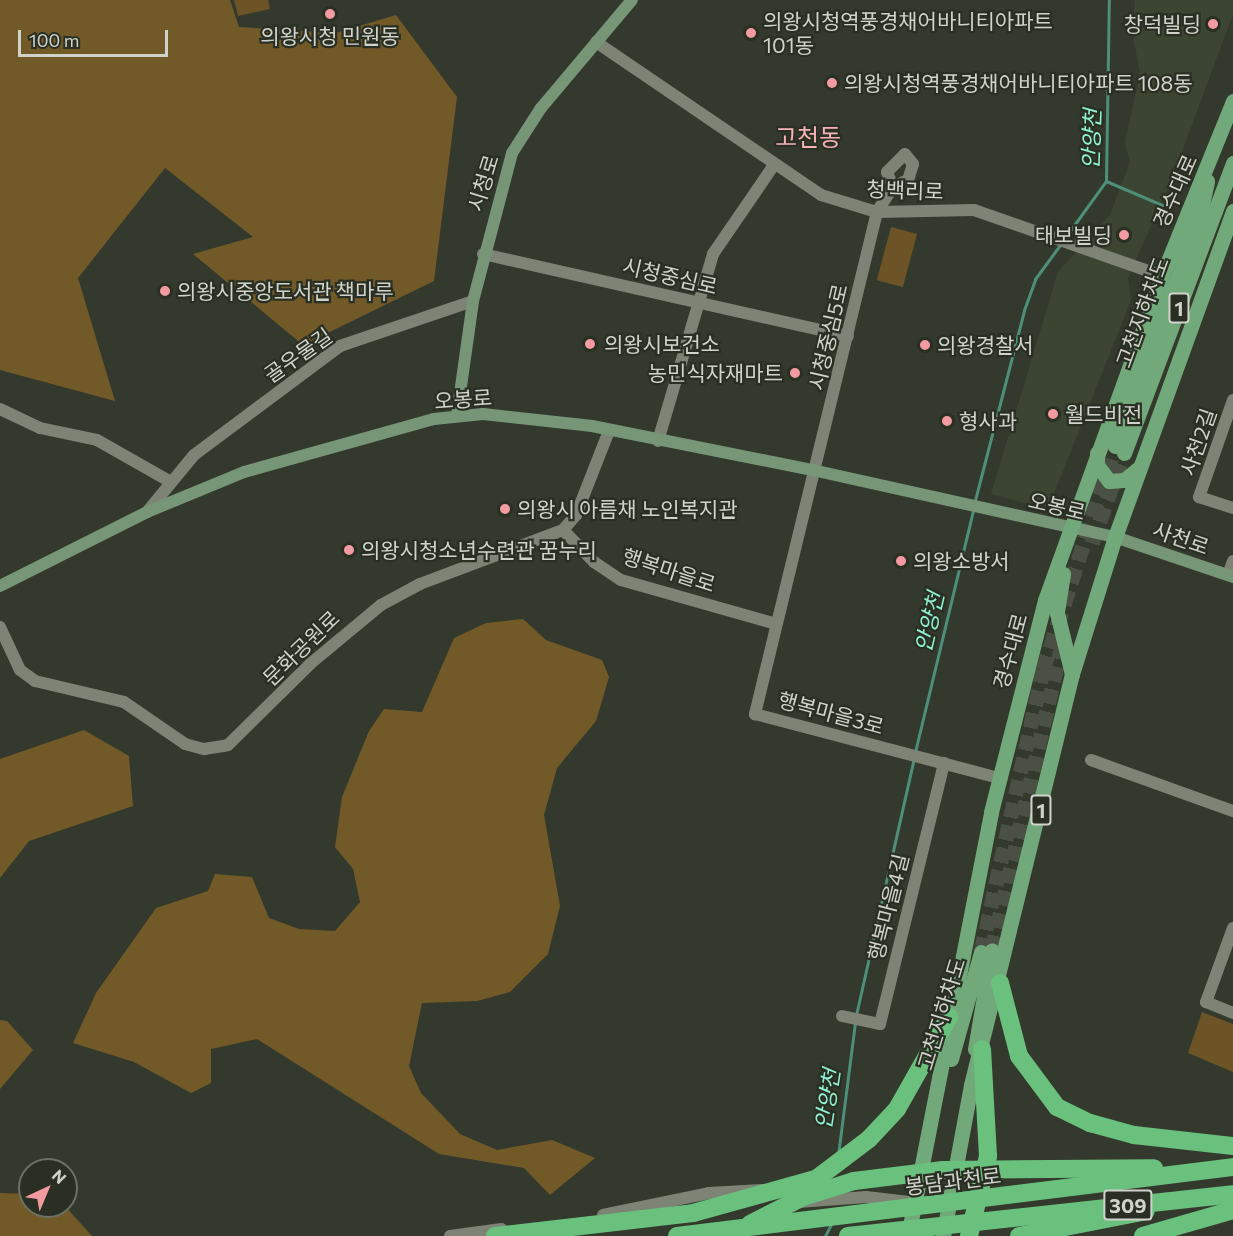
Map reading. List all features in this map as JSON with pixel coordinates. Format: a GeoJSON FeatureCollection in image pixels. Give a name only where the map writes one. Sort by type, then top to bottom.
{"type":"FeatureCollection","features":[{"type":"Feature","properties":{"kind":"highway"},"geometry":{"type":"LineString","coordinates":[[1000,983],[1019,1056],[1057,1107],[1090,1124],[1134,1135],[1233,1146]]}},
{"type":"Feature","properties":{"kind":"highway"},"geometry":{"type":"LineString","coordinates":[[495,1236],[693,1213],[816,1179],[869,1139],[897,1109],[949,1017]]}},
{"type":"Feature","properties":{"kind":"highway"},"geometry":{"type":"LineString","coordinates":[[969,1236],[988,1156],[982,1049]]}},
{"type":"Feature","properties":{"kind":"highway"},"geometry":{"type":"LineString","coordinates":[[734,1236],[773,1211],[854,1181],[943,1170],[1039,1166],[1214,1169]]}},
{"type":"Feature","properties":{"kind":"highway","name":"봉담과천로"},"geometry":{"type":"LineString","coordinates":[[677,1236],[1233,1167]]}},
{"type":"Feature","properties":{"kind":"highway","name":"봉담과천로"},"geometry":{"type":"LineString","coordinates":[[848,1236],[1233,1194]]}},
{"type":"Feature","properties":{"kind":"highway"},"geometry":{"type":"LineString","coordinates":[[1018,1236],[1112,1221],[1182,1199]]}},
{"type":"Feature","properties":{"kind":"highway"},"geometry":{"type":"LineString","coordinates":[[1143,1236],[1233,1210]]}},
{"type":"Feature","properties":{"kind":"main road","name":"경수대로"},"geometry":{"type":"LineString","coordinates":[[908,1236],[940,1088],[949,1017],[999,778],[1052,579],[1162,276],[1213,158],[1233,101]]}},
{"type":"Feature","properties":{"kind":"main road","name":"고천지하차도"},"geometry":{"type":"LineString","coordinates":[[1213,158],[1199,219],[1120,449],[1233,163]]}},
{"type":"Feature","properties":{"kind":"main road","name":"1"},"geometry":{"type":"LineString","coordinates":[[943,1236],[971,1085],[1000,983],[1072,674],[1115,537],[1230,229],[1233,211]]}},
{"type":"Feature","properties":{"kind":"main road"},"geometry":{"type":"LineString","coordinates":[[1097,450],[1097,465],[1109,481],[1124,480],[1139,468]]}},
{"type":"Feature","properties":{"kind":"main road"},"geometry":{"type":"LineString","coordinates":[[1052,579],[1058,571],[1063,574],[1057,613],[1072,674]]}},
{"type":"Feature","properties":{"kind":"main road","name":"고천지하차도"},"geometry":{"type":"LineString","coordinates":[[940,1088],[987,951],[971,1085]]}},
{"type":"Feature","properties":{"kind":"street","name":"시청로"},"geometry":{"type":"LineString","coordinates":[[457,415],[473,301],[483,254],[512,153],[596,42],[632,0]]}},
{"type":"Feature","properties":{"kind":"street","name":"청백리로"},"geometry":{"type":"LineString","coordinates":[[596,42],[821,195],[877,212],[974,210],[1083,251],[1162,276]]}},
{"type":"Feature","properties":{"kind":"street"},"geometry":{"type":"LineString","coordinates":[[658,441],[713,254],[774,165]]}},
{"type":"Feature","properties":{"kind":"street","name":"시청중심5로"},"geometry":{"type":"LineString","coordinates":[[817,471],[877,212],[893,187]]}},
{"type":"Feature","properties":{"kind":"street","name":"시청중심로"},"geometry":{"type":"LineString","coordinates":[[483,254],[848,336]]}},
{"type":"Feature","properties":{"kind":"street","name":"골우물길"},"geometry":{"type":"LineString","coordinates":[[147,512],[194,455],[340,346],[473,301]]}},
{"type":"Feature","properties":{"kind":"street","name":"사천2길"},"geometry":{"type":"LineString","coordinates":[[1233,400],[1199,497],[1233,508]]}},
{"type":"Feature","properties":{"kind":"street"},"geometry":{"type":"LineString","coordinates":[[0,410],[40,428],[97,440],[171,482]]}},
{"type":"Feature","properties":{"kind":"street","name":"오봉로"},"geometry":{"type":"LineString","coordinates":[[0,586],[147,512],[244,472],[457,415],[549,419],[817,471],[1069,530],[1115,537]]}},
{"type":"Feature","properties":{"kind":"street"},"geometry":{"type":"LineString","coordinates":[[563,530],[580,505],[609,431]]}},
{"type":"Feature","properties":{"kind":"street","name":"행복마을3로"},"geometry":{"type":"LineString","coordinates":[[817,471],[776,624],[755,714],[999,778]]}},
{"type":"Feature","properties":{"kind":"street","name":"행복마을로"},"geometry":{"type":"LineString","coordinates":[[563,530],[594,562],[621,580],[776,624]]}},
{"type":"Feature","properties":{"kind":"street","name":"문화공원로"},"geometry":{"type":"LineString","coordinates":[[0,627],[20,670],[35,681],[54,689],[99,692],[185,744],[204,749],[242,736],[310,664],[381,605],[420,584],[563,530]]}},
{"type":"Feature","properties":{"kind":"street","name":"사천로"},"geometry":{"type":"LineString","coordinates":[[1115,537],[1230,576]]}},
{"type":"Feature","properties":{"kind":"street"},"geometry":{"type":"LineString","coordinates":[[1230,576],[1233,561]]}},
{"type":"Feature","properties":{"kind":"street"},"geometry":{"type":"LineString","coordinates":[[1091,760],[1233,811]]}},
{"type":"Feature","properties":{"kind":"street","name":"행복마을4길"},"geometry":{"type":"LineString","coordinates":[[842,1016],[880,1024],[944,763]]}},
{"type":"Feature","properties":{"kind":"street"},"geometry":{"type":"LineString","coordinates":[[1233,928],[1206,1002],[1233,1013]]}},
{"type":"Feature","properties":{"kind":"street"},"geometry":{"type":"LineString","coordinates":[[450,1236],[756,1188],[807,1204],[866,1197],[915,1203]]}},
{"type":"Feature","properties":{"kind":"shaded area"},"geometry":{"type":"Polygon","coordinates":[[[0,0],[230,0],[239,27],[336,33],[396,15],[457,97],[434,281],[303,345],[193,254],[253,237],[165,168],[78,278],[115,401],[0,370],[0,0]]]}},
{"type":"Feature","properties":{"kind":"shaded area"},"geometry":{"type":"Polygon","coordinates":[[[234,0],[268,0],[270,9],[238,16],[234,0]]]}},
{"type":"Feature","properties":{"kind":"shaded area"},"geometry":{"type":"Polygon","coordinates":[[[1135,0],[1233,0],[1233,14],[1170,184],[1128,277],[1131,300],[1051,501],[1043,508],[991,494],[1058,272],[1110,215],[1130,162],[1125,142],[1140,74],[1132,30],[1135,0]]]}},
{"type":"Feature","properties":{"kind":"shaded area"},"geometry":{"type":"Polygon","coordinates":[[[891,227],[917,234],[903,287],[877,280],[891,227]]]}},
{"type":"Feature","properties":{"kind":"shaded area"},"geometry":{"type":"Polygon","coordinates":[[[523,619],[546,640],[602,660],[609,677],[596,721],[557,768],[544,815],[560,906],[548,954],[510,992],[477,1001],[422,1003],[409,1066],[421,1093],[460,1134],[497,1150],[552,1140],[595,1158],[550,1195],[524,1168],[439,1154],[257,1039],[211,1049],[211,1083],[191,1093],[134,1062],[73,1043],[96,993],[156,908],[208,891],[215,874],[252,877],[269,918],[299,929],[335,931],[360,902],[353,869],[335,847],[342,797],[369,731],[384,709],[422,712],[454,638],[486,623],[523,619]]]}},
{"type":"Feature","properties":{"kind":"shaded area"},"geometry":{"type":"Polygon","coordinates":[[[84,730],[129,756],[133,806],[29,841],[0,878],[0,759],[84,730]]]}},
{"type":"Feature","properties":{"kind":"shaded area"},"geometry":{"type":"Polygon","coordinates":[[[1202,1012],[1233,1024],[1233,1072],[1188,1053],[1202,1012]]]}},
{"type":"Feature","properties":{"kind":"shaded area"},"geometry":{"type":"Polygon","coordinates":[[[0,1020],[7,1021],[33,1050],[0,1089],[0,1020]]]}},
{"type":"Feature","properties":{"kind":"shaded area"},"geometry":{"type":"Polygon","coordinates":[[[0,1193],[18,1194],[18,1218],[76,1218],[92,1236],[0,1236],[0,1193]]]}},
{"type":"Feature","properties":{"kind":"waterway","name":"안양천"},"geometry":{"type":"LineString","coordinates":[[1064,239],[1106,181],[1109,0]]}},
{"type":"Feature","properties":{"kind":"waterway"},"geometry":{"type":"LineString","coordinates":[[1106,181],[1169,208]]}},
{"type":"Feature","properties":{"kind":"waterway","name":"안양천"},"geometry":{"type":"LineString","coordinates":[[974,504],[1024,310],[1035,279],[1060,245]]}},
{"type":"Feature","properties":{"kind":"waterway","name":"안양천"},"geometry":{"type":"LineString","coordinates":[[915,752],[973,510]]}},
{"type":"Feature","properties":{"kind":"waterway","name":"안양천"},"geometry":{"type":"LineString","coordinates":[[856,1015],[914,758]]}},
{"type":"Feature","properties":{"kind":"waterway","name":"안양천"},"geometry":{"type":"LineString","coordinates":[[838,1155],[855,1022]]}},
{"type":"Feature","properties":{"kind":"waterway","name":"안양천"},"geometry":{"type":"LineString","coordinates":[[825,1236],[831,1224]]}},
{"type":"Feature","properties":{"kind":"tunnel"},"geometry":{"type":"LineString","coordinates":[[981,952],[1043,670],[1115,446]]}},
{"type":"Feature","properties":{"kind":"tunnel"},"geometry":{"type":"LineString","coordinates":[[1092,543],[1124,453]]}},
{"type":"Feature","properties":{"kind":"tunnel"},"geometry":{"type":"LineString","coordinates":[[992,950],[1064,635]]}},
{"type":"Feature","properties":{"kind":"place","name":"의왕시청 민원동"},"geometry":{"type":"Point","coordinates":[330,14]}},
{"type":"Feature","properties":{"kind":"place","name":"창덕빌딩"},"geometry":{"type":"Point","coordinates":[1213,24]}},
{"type":"Feature","properties":{"kind":"place","name":"의왕시청역풍경채어바니티아파트 101동"},"geometry":{"type":"Point","coordinates":[751,33]}},
{"type":"Feature","properties":{"kind":"place","name":"의왕시청역풍경채어바니티아파트 108동"},"geometry":{"type":"Point","coordinates":[832,83]}},
{"type":"Feature","properties":{"kind":"place","name":"태보빌딩"},"geometry":{"type":"Point","coordinates":[1124,235]}},
{"type":"Feature","properties":{"kind":"place","name":"의왕시중앙도서관 책마루"},"geometry":{"type":"Point","coordinates":[165,291]}},
{"type":"Feature","properties":{"kind":"place","name":"의왕시보건소"},"geometry":{"type":"Point","coordinates":[590,344]}},
{"type":"Feature","properties":{"kind":"place","name":"의왕경찰서"},"geometry":{"type":"Point","coordinates":[925,345]}},
{"type":"Feature","properties":{"kind":"place","name":"농민식자재마트"},"geometry":{"type":"Point","coordinates":[795,373]}},
{"type":"Feature","properties":{"kind":"place","name":"월드비전"},"geometry":{"type":"Point","coordinates":[1053,414]}},
{"type":"Feature","properties":{"kind":"place","name":"형사과"},"geometry":{"type":"Point","coordinates":[947,421]}},
{"type":"Feature","properties":{"kind":"place","name":"의왕시 아름채 노인복지관"},"geometry":{"type":"Point","coordinates":[505,509]}},
{"type":"Feature","properties":{"kind":"place","name":"의왕시청소년수련관 꿈누리"},"geometry":{"type":"Point","coordinates":[349,550]}},
{"type":"Feature","properties":{"kind":"place","name":"의왕소방서"},"geometry":{"type":"Point","coordinates":[901,561]}},
{"type":"Feature","properties":{"kind":"district","name":"고천동"},"geometry":{"type":"Point","coordinates":[808,137]}}]}
